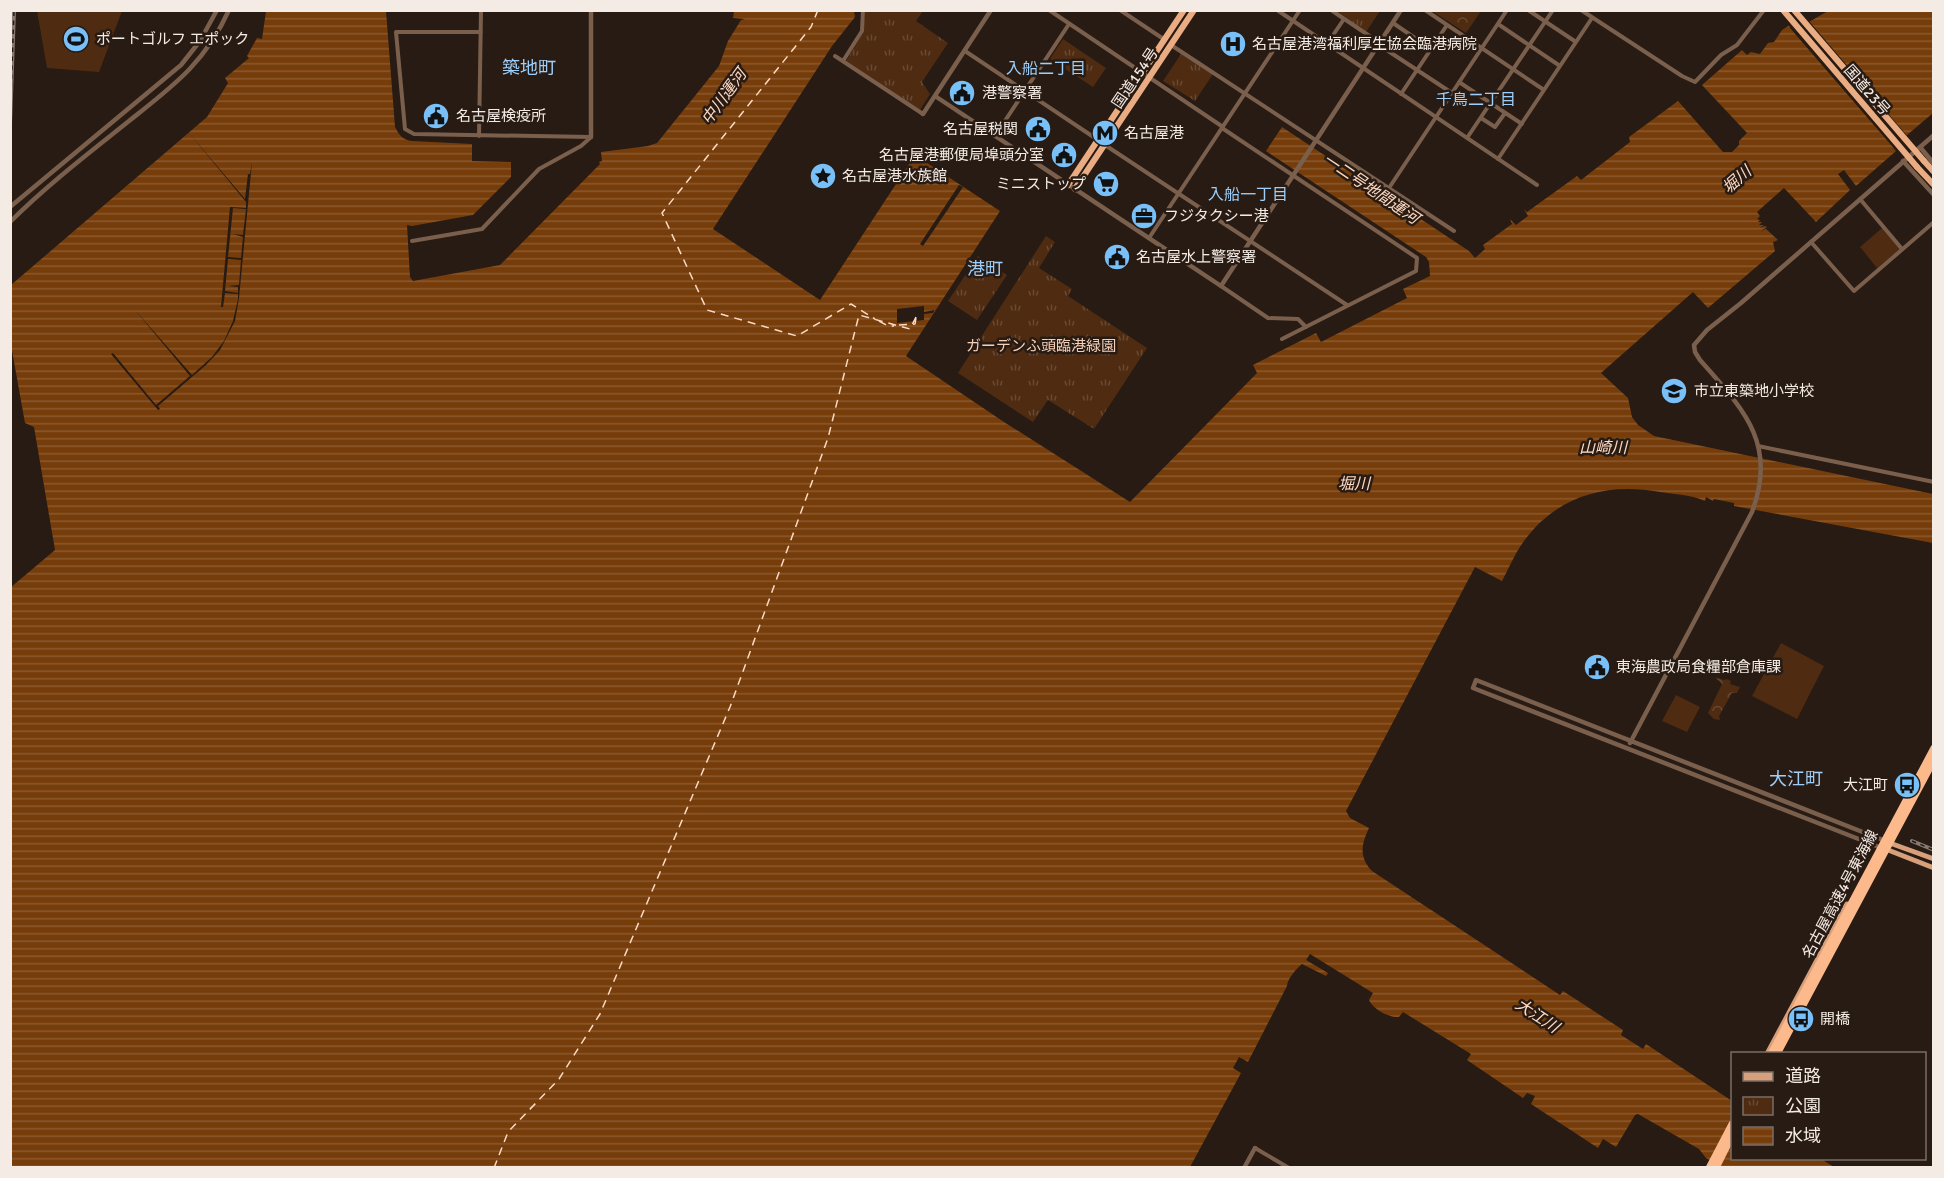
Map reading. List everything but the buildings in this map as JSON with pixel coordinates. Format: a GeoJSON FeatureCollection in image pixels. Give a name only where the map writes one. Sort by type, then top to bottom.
{"type":"FeatureCollection","features":[{"type":"Feature","properties":{"kind":"highway","name":"国道154号"},"geometry":{"type":"LineString","coordinates":[[1068,185],[1184,10]]}},
{"type":"Feature","properties":{"kind":"highway","name":"国道154号"},"geometry":{"type":"LineString","coordinates":[[1075,189],[1194,10]]}},
{"type":"Feature","properties":{"kind":"highway","name":"国道23号"},"geometry":{"type":"LineString","coordinates":[[1783,10],[1934,185]]}},
{"type":"Feature","properties":{"kind":"highway","name":"国道23号"},"geometry":{"type":"LineString","coordinates":[[1794,10],[1934,172]]}},
{"type":"Feature","properties":{"kind":"highway","name":"名古屋高速4号東海線"},"geometry":{"type":"LineString","coordinates":[[1770,1052],[1934,748]]}},
{"type":"Feature","properties":{"kind":"highway","name":"名古屋高速4号東海線"},"geometry":{"type":"LineString","coordinates":[[1779,1052],[1934,760]]}},
{"type":"Feature","properties":{"kind":"highway"},"geometry":{"type":"LineString","coordinates":[[1711,1167],[1731,1126]]}},
{"type":"Feature","properties":{"kind":"highway"},"geometry":{"type":"LineString","coordinates":[[1711,1167],[1731,1137]]}},
{"type":"Feature","properties":{"kind":"main road"},"geometry":{"type":"LineString","coordinates":[[1770,1052],[1885,841],[1934,859]]}},
{"type":"Feature","properties":{"kind":"main road"},"geometry":{"type":"LineString","coordinates":[[1881,848],[1934,868]]}},
{"type":"Feature","properties":{"kind":"main road"},"geometry":{"type":"LineString","coordinates":[[1779,1052],[1830,958],[1881,848]]}},
{"type":"Feature","properties":{"kind":"main road"},"geometry":{"type":"LineString","coordinates":[[1711,1167],[1731,1121]]}},
{"type":"Feature","properties":{"kind":"main road"},"geometry":{"type":"LineString","coordinates":[[1711,1167],[1731,1142]]}},
{"type":"Feature","properties":{"kind":"street"},"geometry":{"type":"LineString","coordinates":[[10,207],[181,64],[200,41],[218,10]]}},
{"type":"Feature","properties":{"kind":"street"},"geometry":{"type":"LineString","coordinates":[[10,222],[77,163],[190,71],[209,46],[229,10]]}},
{"type":"Feature","properties":{"kind":"street"},"geometry":{"type":"LineString","coordinates":[[479,136],[481,10]]}},
{"type":"Feature","properties":{"kind":"street"},"geometry":{"type":"LineString","coordinates":[[843,61],[862,31],[863,10]]}},
{"type":"Feature","properties":{"kind":"street"},"geometry":{"type":"LineString","coordinates":[[835,56],[923,114],[991,10]]}},
{"type":"Feature","properties":{"kind":"street"},"geometry":{"type":"LineString","coordinates":[[1049,10],[1417,258],[1416,271],[1282,339]]}},
{"type":"Feature","properties":{"kind":"street"},"geometry":{"type":"LineString","coordinates":[[1120,10],[1127,12],[1165,40]]}},
{"type":"Feature","properties":{"kind":"street"},"geometry":{"type":"LineString","coordinates":[[1277,10],[1537,185]]}},
{"type":"Feature","properties":{"kind":"street"},"geometry":{"type":"LineString","coordinates":[[1149,238],[1300,10]]}},
{"type":"Feature","properties":{"kind":"street"},"geometry":{"type":"LineString","coordinates":[[1221,286],[1401,10]]}},
{"type":"Feature","properties":{"kind":"street"},"geometry":{"type":"LineString","coordinates":[[1425,10],[1544,90]]}},
{"type":"Feature","properties":{"kind":"street"},"geometry":{"type":"LineString","coordinates":[[1389,188],[1507,10]]}},
{"type":"Feature","properties":{"kind":"street"},"geometry":{"type":"LineString","coordinates":[[1528,10],[1576,42]]}},
{"type":"Feature","properties":{"kind":"street"},"geometry":{"type":"LineString","coordinates":[[1467,138],[1553,10]]}},
{"type":"Feature","properties":{"kind":"street"},"geometry":{"type":"LineString","coordinates":[[1581,10],[1682,76],[1695,82],[1721,55],[1737,45],[1764,10]]}},
{"type":"Feature","properties":{"kind":"street"},"geometry":{"type":"LineString","coordinates":[[412,241],[482,229],[539,169],[581,146],[591,137],[590,11]]}},
{"type":"Feature","properties":{"kind":"street"},"geometry":{"type":"LineString","coordinates":[[1333,11],[1452,93]]}},
{"type":"Feature","properties":{"kind":"street"},"geometry":{"type":"LineString","coordinates":[[1498,159],[1592,18]]}},
{"type":"Feature","properties":{"kind":"street"},"geometry":{"type":"LineString","coordinates":[[1327,44],[1344,19]]}},
{"type":"Feature","properties":{"kind":"street"},"geometry":{"type":"LineString","coordinates":[[1393,23],[1431,49]]}},
{"type":"Feature","properties":{"kind":"street"},"geometry":{"type":"LineString","coordinates":[[994,136],[1069,24]]}},
{"type":"Feature","properties":{"kind":"street"},"geometry":{"type":"LineString","coordinates":[[1498,24],[1560,66]]}},
{"type":"Feature","properties":{"kind":"street"},"geometry":{"type":"LineString","coordinates":[[1401,94],[1447,25]]}},
{"type":"Feature","properties":{"kind":"street"},"geometry":{"type":"LineString","coordinates":[[481,32],[396,32],[405,129],[414,134],[591,137]]}},
{"type":"Feature","properties":{"kind":"street"},"geometry":{"type":"LineString","coordinates":[[1171,45],[1315,142],[1454,231]]}},
{"type":"Feature","properties":{"kind":"street"},"geometry":{"type":"LineString","coordinates":[[965,51],[1098,140]]}},
{"type":"Feature","properties":{"kind":"street"},"geometry":{"type":"LineString","coordinates":[[1459,82],[1522,124]]}},
{"type":"Feature","properties":{"kind":"street"},"geometry":{"type":"LineString","coordinates":[[935,96],[1268,318],[1298,319],[1306,327]]}},
{"type":"Feature","properties":{"kind":"street"},"geometry":{"type":"LineString","coordinates":[[1481,118],[1495,127],[1504,113]]}},
{"type":"Feature","properties":{"kind":"street"},"geometry":{"type":"LineString","coordinates":[[1627,748],[1752,512],[1760,485],[1760,455],[1752,426],[1743,411],[1700,360],[1694,345],[1707,330],[1934,135]]}},
{"type":"Feature","properties":{"kind":"street"},"geometry":{"type":"LineString","coordinates":[[1105,145],[1347,305]]}},
{"type":"Feature","properties":{"kind":"street"},"geometry":{"type":"LineString","coordinates":[[1920,147],[1934,164]]}},
{"type":"Feature","properties":{"kind":"street"},"geometry":{"type":"LineString","coordinates":[[1903,161],[1934,195]]}},
{"type":"Feature","properties":{"kind":"street"},"geometry":{"type":"LineString","coordinates":[[1860,199],[1902,249]]}},
{"type":"Feature","properties":{"kind":"street"},"geometry":{"type":"LineString","coordinates":[[1810,242],[1854,291],[1934,222]]}},
{"type":"Feature","properties":{"kind":"street"},"geometry":{"type":"LineString","coordinates":[[1758,446],[1934,482]]}},
{"type":"Feature","properties":{"kind":"street"},"geometry":{"type":"LineString","coordinates":[[1881,848],[1473,688],[1476,680],[1885,841]]}},
{"type":"Feature","properties":{"kind":"street"},"geometry":{"type":"LineString","coordinates":[[1244,1167],[1255,1148],[1289,1167]]}},
{"type":"Feature","properties":{"kind":"green space"},"geometry":{"type":"Polygon","coordinates":[[[1336,10],[1380,11],[1366,32],[1336,10]]]}},
{"type":"Feature","properties":{"kind":"green space","name":"ポートゴルフ エポック"},"geometry":{"type":"Polygon","coordinates":[[[37,11],[122,11],[99,72],[47,68],[37,11]]]}},
{"type":"Feature","properties":{"kind":"green space"},"geometry":{"type":"Polygon","coordinates":[[[865,11],[923,11],[916,21],[948,43],[922,82],[930,94],[920,110],[846,61],[863,33],[865,11]]]}},
{"type":"Feature","properties":{"kind":"green space"},"geometry":{"type":"Polygon","coordinates":[[[1432,11],[1481,11],[1466,33],[1432,11]]]}},
{"type":"Feature","properties":{"kind":"green space"},"geometry":{"type":"Polygon","coordinates":[[[1063,39],[1106,68],[1093,87],[1050,59],[1063,39]]]}},
{"type":"Feature","properties":{"kind":"green space"},"geometry":{"type":"Polygon","coordinates":[[[1181,54],[1213,74],[1195,101],[1163,81],[1181,54]]]}},
{"type":"Feature","properties":{"kind":"green space"},"geometry":{"type":"Polygon","coordinates":[[[1882,228],[1900,249],[1877,268],[1860,247],[1882,228]]]}},
{"type":"Feature","properties":{"kind":"green space","name":"ガーデンふ頭臨港緑園"},"geometry":{"type":"Polygon","coordinates":[[[1046,236],[1055,242],[1039,268],[1072,289],[1068,296],[1147,348],[1094,429],[1048,400],[1033,422],[958,373],[1046,236]]]}},
{"type":"Feature","properties":{"kind":"green space"},"geometry":{"type":"Polygon","coordinates":[[[978,256],[1007,275],[977,320],[948,301],[978,256]]]}},
{"type":"Feature","properties":{"kind":"green space"},"geometry":{"type":"Polygon","coordinates":[[[1781,643],[1824,666],[1797,719],[1752,696],[1781,643]]]}},
{"type":"Feature","properties":{"kind":"green space"},"geometry":{"type":"Polygon","coordinates":[[[1715,677],[1727,679],[1731,681],[1730,684],[1740,687],[1737,693],[1732,693],[1719,716],[1720,720],[1714,719],[1708,713],[1722,684],[1715,677]]]}},
{"type":"Feature","properties":{"kind":"green space"},"geometry":{"type":"Polygon","coordinates":[[[1676,695],[1700,707],[1687,732],[1662,721],[1676,695]]]}},
{"type":"Feature","properties":{"kind":"water"},"geometry":{"type":"Polygon","coordinates":[[[266,11],[386,11],[395,127],[400,135],[412,141],[472,144],[472,161],[511,162],[511,177],[473,215],[407,225],[410,277],[413,281],[500,265],[600,164],[601,152],[657,143],[719,66],[728,41],[741,20],[745,19],[733,18],[734,11],[854,11],[855,17],[832,46],[713,229],[820,300],[915,155],[1000,211],[906,356],[1130,502],[1257,373],[1253,365],[1316,333],[1321,342],[1407,298],[1403,289],[1430,276],[1429,262],[1426,257],[1266,151],[1282,127],[1469,251],[1475,258],[1485,249],[1483,245],[1512,224],[1510,219],[1516,225],[1528,216],[1524,209],[1527,212],[1577,176],[1581,180],[1630,142],[1629,137],[1678,101],[1723,152],[1732,152],[1747,133],[1702,85],[1742,50],[1747,55],[1751,52],[1760,54],[1768,43],[1774,42],[1782,30],[1804,16],[1809,22],[1828,11],[1933,11],[1933,113],[1893,147],[1896,151],[1856,186],[1844,170],[1838,174],[1850,190],[1816,222],[1784,188],[1757,212],[1760,216],[1757,219],[1760,220],[1758,222],[1762,222],[1759,225],[1764,225],[1760,228],[1767,227],[1761,231],[1766,229],[1778,240],[1773,242],[1775,251],[1708,308],[1693,292],[1601,373],[1628,398],[1632,417],[1638,425],[1654,436],[1933,494],[1933,543],[1734,506],[1734,503],[1714,499],[1713,501],[1706,497],[1705,501],[1689,496],[1640,489],[1602,491],[1567,503],[1537,526],[1524,541],[1502,581],[1475,567],[1346,811],[1350,818],[1369,828],[1364,840],[1363,856],[1372,871],[1560,995],[1563,991],[1623,1030],[1621,1035],[1643,1049],[1646,1044],[1731,1100],[1731,1160],[1823,1160],[1834,1167],[1722,1167],[1706,1158],[1699,1149],[1638,1114],[1635,1115],[1616,1147],[1603,1139],[1598,1148],[1531,1104],[1535,1096],[1527,1093],[1523,1098],[1467,1060],[1471,1054],[1403,1012],[1399,1017],[1395,1017],[1378,1010],[1369,1000],[1373,993],[1310,954],[1306,960],[1328,973],[1326,976],[1302,964],[1293,974],[1248,1062],[1239,1057],[1233,1068],[1241,1073],[1190,1167],[11,1167],[10,588],[55,550],[34,427],[25,423],[11,345],[11,285],[207,117],[228,83],[225,78],[249,58],[247,56],[257,38],[262,39],[266,11]]]}},
{"type":"Feature","properties":{"kind":"pier"},"geometry":{"type":"Polygon","coordinates":[[[1803,14],[1909,138],[1897,148],[1898,153],[1790,28],[1788,23],[1803,14]]]}},
{"type":"Feature","properties":{"kind":"pier"},"geometry":{"type":"Polygon","coordinates":[[[189,133],[245,199],[252,162],[239,298],[235,321],[220,350],[158,406],[160,409],[158,410],[111,354],[113,353],[156,405],[190,376],[135,310],[192,375],[212,357],[224,341],[233,321],[238,299],[238,294],[225,293],[223,307],[221,307],[230,207],[246,208],[246,202],[189,133]],[[233,208],[228,257],[241,258],[243,237],[233,234],[243,235],[246,209],[233,208]],[[228,259],[225,291],[238,293],[238,287],[228,286],[239,285],[241,260],[228,259]]]}},
{"type":"Feature","properties":{"kind":"pier"},"geometry":{"type":"Polygon","coordinates":[[[959,185],[963,187],[923,246],[920,244],[959,185]]]}},
{"type":"Feature","properties":{"kind":"pier"},"geometry":{"type":"Polygon","coordinates":[[[924,306],[924,312],[935,310],[933,313],[924,314],[924,320],[897,323],[897,309],[924,306]]]}},
{"type":"Feature","properties":{"kind":"ferry route"},"geometry":{"type":"LineString","coordinates":[[818,10],[811,27],[662,213],[707,310],[797,336],[851,304],[875,319]]}},
{"type":"Feature","properties":{"kind":"ferry route"},"geometry":{"type":"LineString","coordinates":[[494,1168],[508,1132],[559,1079],[600,1014],[730,707],[828,438],[859,315],[910,329],[916,317]]}},
{"type":"Feature","properties":{"kind":"ferry route"},"geometry":{"type":"LineString","coordinates":[[899,325],[915,324],[916,318]]}},
{"type":"Feature","properties":{"kind":"ferry route"},"geometry":{"type":"LineString","coordinates":[[879,321],[888,326],[894,326]]}},
{"type":"Feature","properties":{"kind":"railway"},"geometry":{"type":"LineString","coordinates":[[10,124],[14,10]]}},
{"type":"Feature","properties":{"kind":"railway"},"geometry":{"type":"LineString","coordinates":[[1912,841],[1934,850]]}},
{"type":"Feature","properties":{"kind":"place","name":"ポートゴルフ エポック"},"geometry":{"type":"Point","coordinates":[76,39]}},
{"type":"Feature","properties":{"kind":"place","name":"名古屋港湾福利厚生協会臨港病院"},"geometry":{"type":"Point","coordinates":[1233,44]}},
{"type":"Feature","properties":{"kind":"place","name":"港警察署"},"geometry":{"type":"Point","coordinates":[962,93]}},
{"type":"Feature","properties":{"kind":"place","name":"名古屋検疫所"},"geometry":{"type":"Point","coordinates":[436,116]}},
{"type":"Feature","properties":{"kind":"place","name":"名古屋税関"},"geometry":{"type":"Point","coordinates":[1038,129]}},
{"type":"Feature","properties":{"kind":"place","name":"名古屋港"},"geometry":{"type":"Point","coordinates":[1105,133]}},
{"type":"Feature","properties":{"kind":"place","name":"名古屋港郵便局埠頭分室"},"geometry":{"type":"Point","coordinates":[1064,155]}},
{"type":"Feature","properties":{"kind":"place","name":"名古屋港水族館"},"geometry":{"type":"Point","coordinates":[823,176]}},
{"type":"Feature","properties":{"kind":"place","name":"ミニストップ"},"geometry":{"type":"Point","coordinates":[1106,184]}},
{"type":"Feature","properties":{"kind":"place","name":"フジタクシー港"},"geometry":{"type":"Point","coordinates":[1144,216]}},
{"type":"Feature","properties":{"kind":"place","name":"名古屋水上警察署"},"geometry":{"type":"Point","coordinates":[1117,257]}},
{"type":"Feature","properties":{"kind":"place","name":"市立東築地小学校"},"geometry":{"type":"Point","coordinates":[1674,391]}},
{"type":"Feature","properties":{"kind":"place","name":"東海農政局食糧部倉庫課"},"geometry":{"type":"Point","coordinates":[1597,667]}},
{"type":"Feature","properties":{"kind":"place","name":"大江町"},"geometry":{"type":"Point","coordinates":[1907,785]}},
{"type":"Feature","properties":{"kind":"place","name":"開橋"},"geometry":{"type":"Point","coordinates":[1801,1019]}},
{"type":"Feature","properties":{"kind":"district","name":"築地町"},"geometry":{"type":"Point","coordinates":[529,68]}},
{"type":"Feature","properties":{"kind":"district","name":"入船二丁目"},"geometry":{"type":"Point","coordinates":[1046,69]}},
{"type":"Feature","properties":{"kind":"district","name":"千鳥二丁目"},"geometry":{"type":"Point","coordinates":[1476,100]}},
{"type":"Feature","properties":{"kind":"district","name":"入船一丁目"},"geometry":{"type":"Point","coordinates":[1248,195]}},
{"type":"Feature","properties":{"kind":"district","name":"港町"},"geometry":{"type":"Point","coordinates":[985,269]}},
{"type":"Feature","properties":{"kind":"district","name":"大江町"},"geometry":{"type":"Point","coordinates":[1796,779]}},
{"type":"Feature","properties":{"kind":"water label","name":"中川運河"},"geometry":{"type":"Point","coordinates":[724,97]}},
{"type":"Feature","properties":{"kind":"water label","name":"堀川"},"geometry":{"type":"Point","coordinates":[1737,180]}},
{"type":"Feature","properties":{"kind":"water label","name":"一二号地間運河"},"geometry":{"type":"Point","coordinates":[1371,189]}},
{"type":"Feature","properties":{"kind":"water label","name":"山崎川"},"geometry":{"type":"Point","coordinates":[1603,448]}},
{"type":"Feature","properties":{"kind":"water label","name":"堀川"},"geometry":{"type":"Point","coordinates":[1354,484]}},
{"type":"Feature","properties":{"kind":"water label","name":"大江川"},"geometry":{"type":"Point","coordinates":[1537,1016]}}]}
